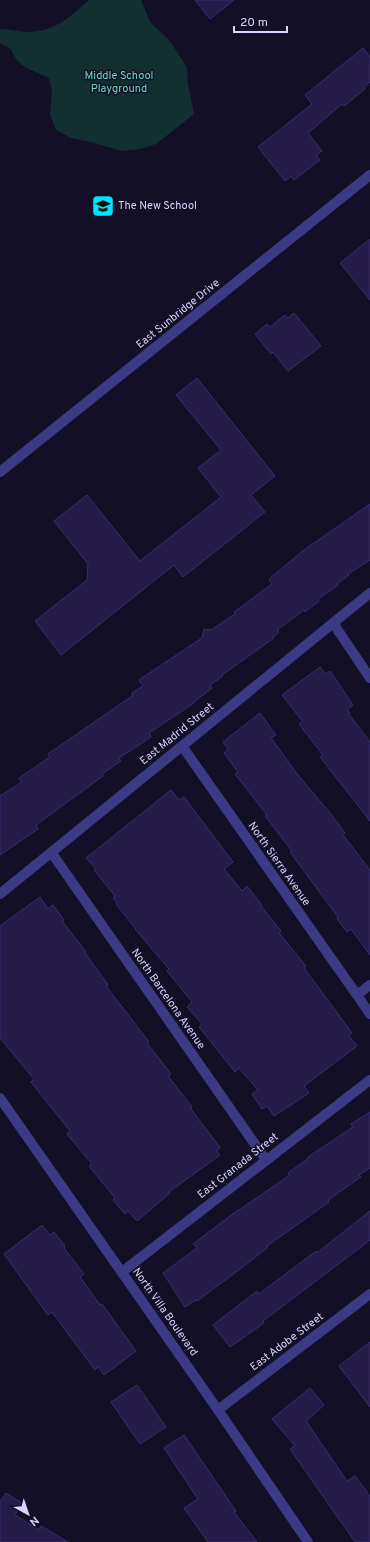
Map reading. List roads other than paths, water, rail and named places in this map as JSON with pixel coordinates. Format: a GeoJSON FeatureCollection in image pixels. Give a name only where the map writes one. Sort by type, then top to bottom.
{"type":"FeatureCollection","features":[{"type":"Feature","properties":{"kind":"street","name":"East Sunbridge Drive"},"geometry":{"type":"LineString","coordinates":[[0,472],[370,175]]}},
{"type":"Feature","properties":{"kind":"street","name":"East Madrid Street"},"geometry":{"type":"LineString","coordinates":[[0,894],[370,593]]}},
{"type":"Feature","properties":{"kind":"street"},"geometry":{"type":"LineString","coordinates":[[333,623],[370,678]]}},
{"type":"Feature","properties":{"kind":"street","name":"North Sierra Avenue"},"geometry":{"type":"LineString","coordinates":[[182,746],[357,995]]}},
{"type":"Feature","properties":{"kind":"street","name":"North Barcelona Avenue"},"geometry":{"type":"LineString","coordinates":[[51,852],[266,1160]]}},
{"type":"Feature","properties":{"kind":"street"},"geometry":{"type":"LineString","coordinates":[[370,985],[357,995],[370,1014]]}},
{"type":"Feature","properties":{"kind":"street","name":"East Granada Street"},"geometry":{"type":"LineString","coordinates":[[122,1272],[370,1080]]}},
{"type":"Feature","properties":{"kind":"street","name":"North Villa Boulevard"},"geometry":{"type":"LineString","coordinates":[[0,1098],[218,1410],[308,1542]]}},
{"type":"Feature","properties":{"kind":"street","name":"East Adobe Street"},"geometry":{"type":"LineString","coordinates":[[218,1410],[370,1294]]}},
{"type":"Feature","properties":{"kind":"place","name":"The New School"},"geometry":{"type":"Point","coordinates":[103,206]}},
{"type":"Feature","properties":{"kind":"park label","name":"Middle School Playground"},"geometry":{"type":"Point","coordinates":[119,82]}}]}
